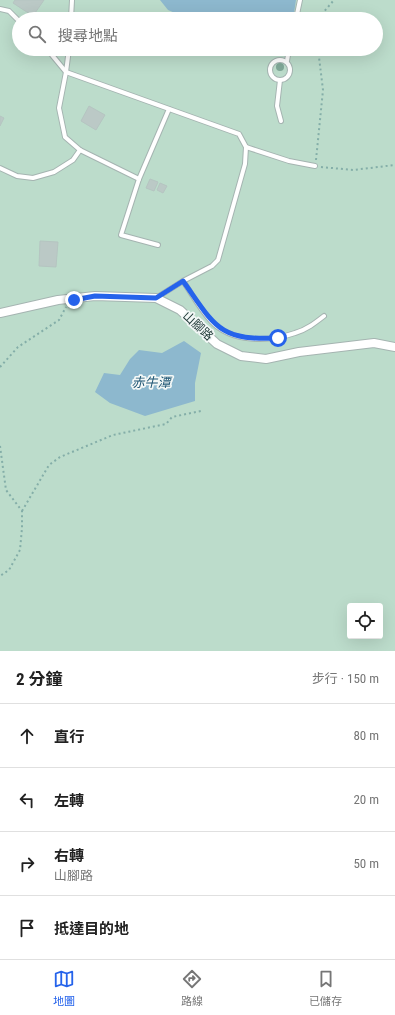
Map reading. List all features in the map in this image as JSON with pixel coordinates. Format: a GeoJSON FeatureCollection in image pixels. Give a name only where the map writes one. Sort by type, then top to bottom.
{"type":"FeatureCollection","features":[{"type":"Feature","properties":{"kind":"street","name":"山腳路"},"geometry":{"type":"LineString","coordinates":[[0,313],[58,300],[74,300],[95,296],[156,298],[180,310],[217,344],[241,356],[266,359],[306,351],[374,342],[395,347]]}},
{"type":"Feature","properties":{"kind":"lane"},"geometry":{"type":"LineString","coordinates":[[71,12],[72,0]]}},
{"type":"Feature","properties":{"kind":"lane"},"geometry":{"type":"LineString","coordinates":[[297,12],[300,0]]}},
{"type":"Feature","properties":{"kind":"lane"},"geometry":{"type":"LineString","coordinates":[[0,9],[9,11],[12,14]]}},
{"type":"Feature","properties":{"kind":"lane"},"geometry":{"type":"LineString","coordinates":[[53,56],[66,72],[239,134],[246,147],[245,164],[218,260],[212,266],[183,281],[156,298]]}},
{"type":"Feature","properties":{"kind":"lane"},"geometry":{"type":"LineString","coordinates":[[68,56],[59,108],[61,125],[65,137],[80,150],[139,179]]}},
{"type":"Feature","properties":{"kind":"lane"},"geometry":{"type":"LineString","coordinates":[[280,80],[286,78],[290,73],[290,67],[287,61],[288,56]]}},
{"type":"Feature","properties":{"kind":"lane"},"geometry":{"type":"LineString","coordinates":[[280,80],[271,74],[271,64],[277,60],[287,61]]}},
{"type":"Feature","properties":{"kind":"lane"},"geometry":{"type":"LineString","coordinates":[[280,80],[277,106],[281,121]]}},
{"type":"Feature","properties":{"kind":"lane"},"geometry":{"type":"LineString","coordinates":[[158,245],[121,235],[139,179],[168,108]]}},
{"type":"Feature","properties":{"kind":"lane"},"geometry":{"type":"LineString","coordinates":[[246,147],[289,161],[315,166]]}},
{"type":"Feature","properties":{"kind":"lane"},"geometry":{"type":"LineString","coordinates":[[0,168],[22,178],[33,178],[54,172],[73,160],[80,150]]}},
{"type":"Feature","properties":{"kind":"lane"},"geometry":{"type":"LineString","coordinates":[[183,281],[212,322],[223,330],[234,335],[253,339],[278,338],[305,329],[324,316]]}},
{"type":"Feature","properties":{"kind":"path"},"geometry":{"type":"LineString","coordinates":[[324,12],[334,0]]}},
{"type":"Feature","properties":{"kind":"path"},"geometry":{"type":"LineString","coordinates":[[319,56],[323,90],[315,166],[353,170],[395,165]]}},
{"type":"Feature","properties":{"kind":"path"},"geometry":{"type":"LineString","coordinates":[[0,367],[18,347],[59,320],[67,305],[74,300]]}},
{"type":"Feature","properties":{"kind":"path"},"geometry":{"type":"LineString","coordinates":[[0,576],[9,570],[20,550],[22,511],[49,465],[60,457],[113,435],[166,424],[172,417],[201,411]]}},
{"type":"Feature","properties":{"kind":"path"},"geometry":{"type":"LineString","coordinates":[[0,446],[6,490],[22,511]]}},
{"type":"Feature","properties":{"kind":"green space"},"geometry":{"type":"Polygon","coordinates":[[[0,0],[395,0],[395,651],[0,651],[0,0]]]}},
{"type":"Feature","properties":{"kind":"water"},"geometry":{"type":"Polygon","coordinates":[[[160,0],[296,0],[294,12],[173,12],[168,10],[160,0]]]}},
{"type":"Feature","properties":{"kind":"water","name":"赤牛潭"},"geometry":{"type":"Polygon","coordinates":[[[184,341],[201,353],[195,383],[195,401],[145,416],[110,403],[95,392],[104,373],[120,375],[130,359],[139,350],[162,353],[184,341]]]}},
{"type":"Feature","properties":{"kind":"building"},"geometry":{"type":"Polygon","coordinates":[[[15,0],[44,0],[36,12],[27,12],[13,3],[15,0]]]}},
{"type":"Feature","properties":{"kind":"building"},"geometry":{"type":"Polygon","coordinates":[[[89,106],[105,115],[96,130],[81,121],[89,106]]]}},
{"type":"Feature","properties":{"kind":"building"},"geometry":{"type":"Polygon","coordinates":[[[0,116],[4,118],[0,126],[0,116]]]}},
{"type":"Feature","properties":{"kind":"building"},"geometry":{"type":"Polygon","coordinates":[[[150,179],[158,182],[154,191],[146,188],[150,179]]]}},
{"type":"Feature","properties":{"kind":"building"},"geometry":{"type":"Polygon","coordinates":[[[160,183],[167,186],[163,193],[157,190],[160,183]]]}},
{"type":"Feature","properties":{"kind":"building"},"geometry":{"type":"Polygon","coordinates":[[[40,241],[58,242],[56,267],[39,266],[40,241]]]}},
{"type":"Feature","properties":{"kind":"route"},"geometry":{"type":"LineString","coordinates":[[74,300],[95,296],[116,298],[156,298],[183,281],[212,322],[223,330],[244,338],[278,338]]}}]}
